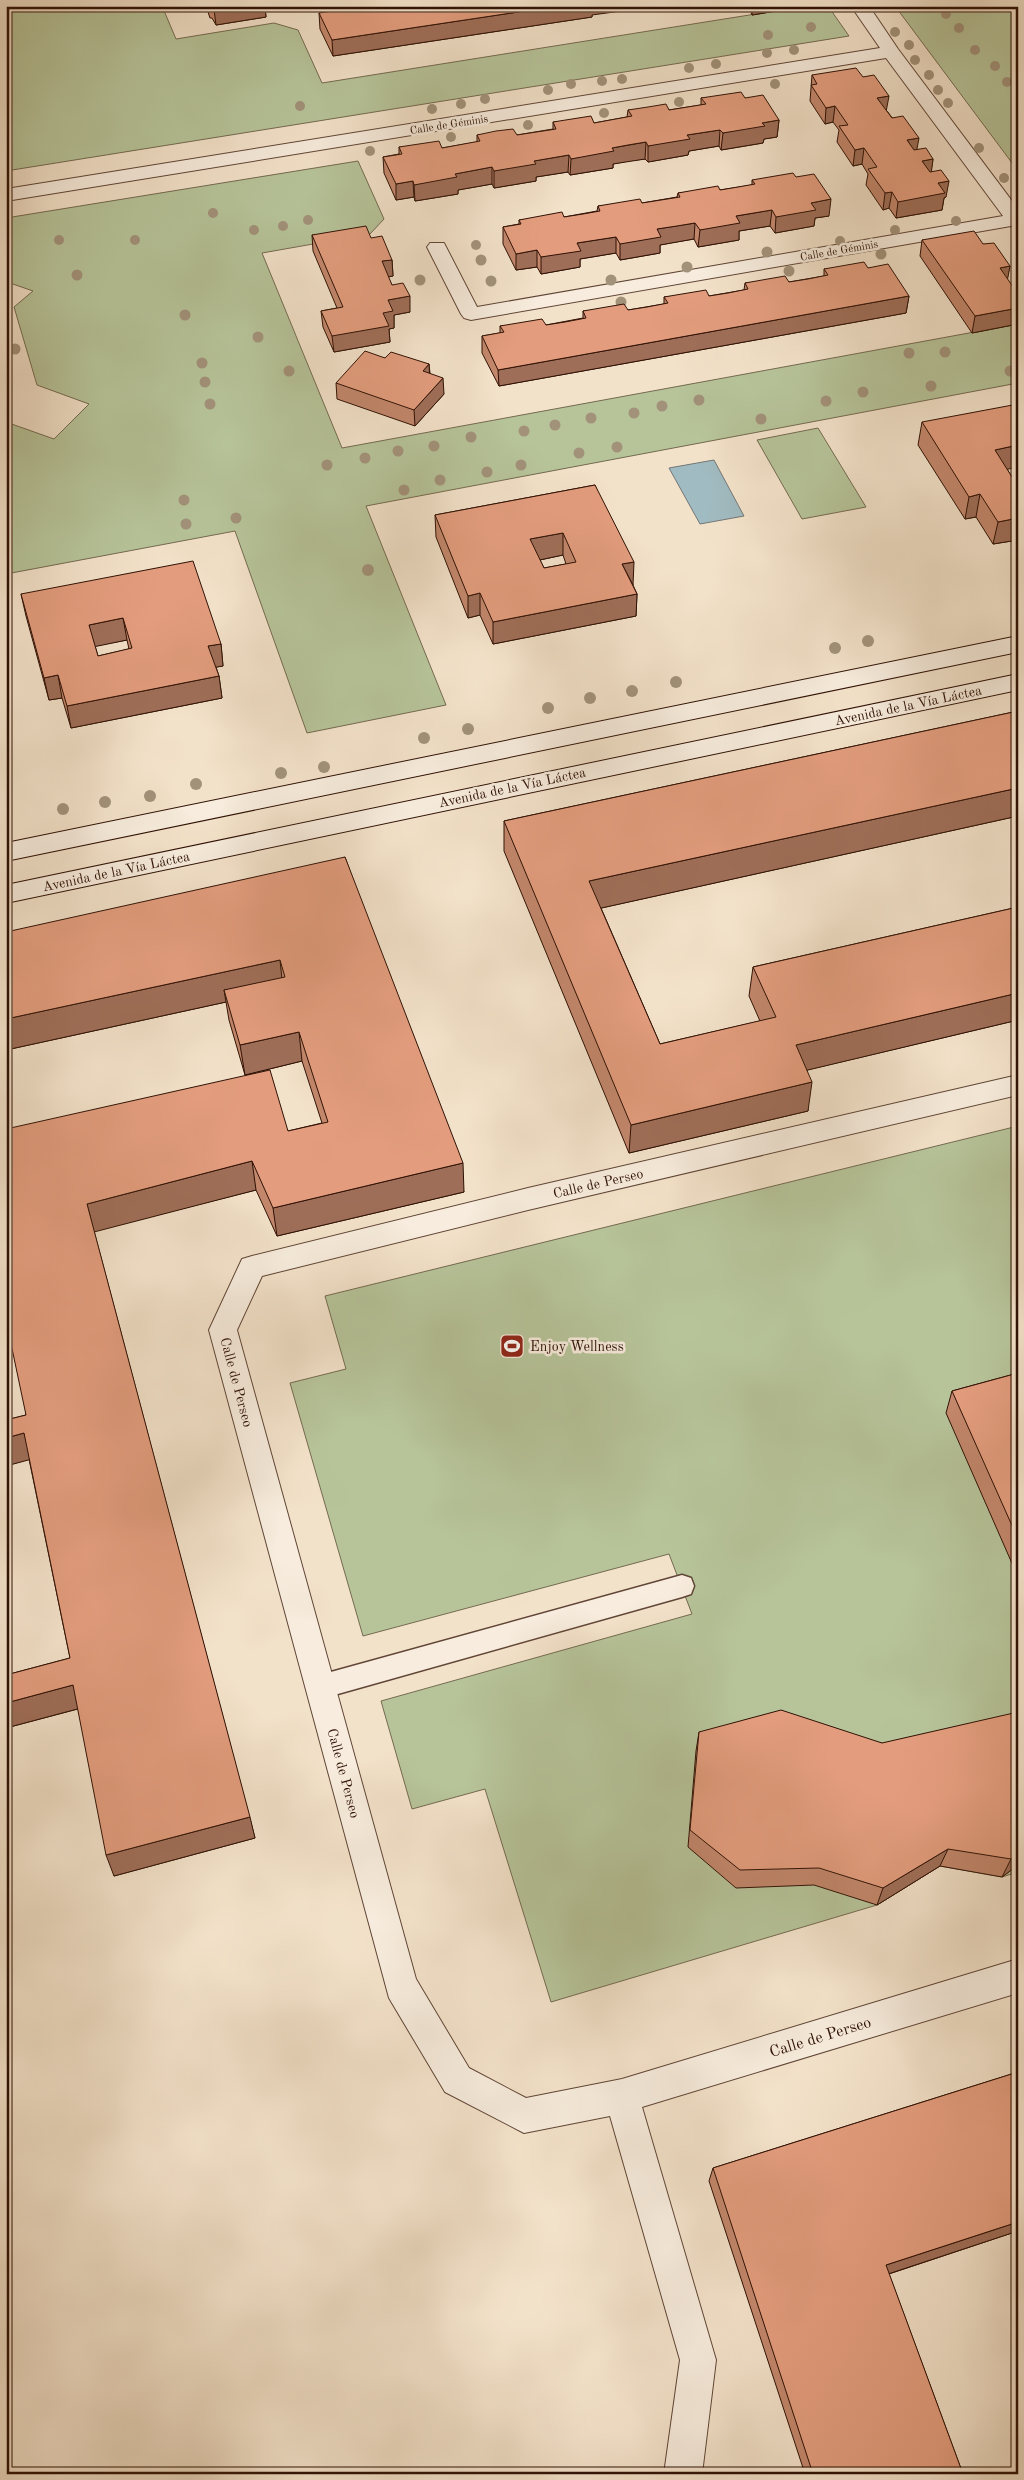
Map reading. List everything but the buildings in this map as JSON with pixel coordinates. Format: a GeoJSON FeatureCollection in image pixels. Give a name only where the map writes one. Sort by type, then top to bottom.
{"type":"FeatureCollection","features":[{"type":"Feature","properties":{"kind":"street","name":"Calle de Géminis"},"geometry":{"type":"LineString","coordinates":[[437,247],[471,314],[1017,221],[891,52],[860,6]]}},
{"type":"Feature","properties":{"kind":"street","name":"Calle de Géminis"},"geometry":{"type":"LineString","coordinates":[[6,195],[891,52]]}},
{"type":"Feature","properties":{"kind":"street"},"geometry":{"type":"LineString","coordinates":[[6,852],[1018,644]]}},
{"type":"Feature","properties":{"kind":"street","name":"Avenida de la Vía Láctea"},"geometry":{"type":"LineString","coordinates":[[6,894],[1018,682]]}},
{"type":"Feature","properties":{"kind":"street","name":"Calle de Perseo"},"geometry":{"type":"LineString","coordinates":[[1018,1085],[518,1202],[252,1267],[223,1330],[401,1986],[457,2080],[524,2116],[622,2096],[1018,1976]]}},
{"type":"Feature","properties":{"kind":"street"},"geometry":{"type":"LineString","coordinates":[[622,2096],[698,2360],[684,2474]]}},
{"type":"Feature","properties":{"kind":"lane"},"geometry":{"type":"LineString","coordinates":[[320,1687],[682,1586]]}},
{"type":"Feature","properties":{"kind":"green space"},"geometry":{"type":"Polygon","coordinates":[[[6,6],[162,6],[176,39],[274,23],[298,30],[322,83],[806,6],[828,6],[849,36],[6,171],[6,6]]]}},
{"type":"Feature","properties":{"kind":"green space"},"geometry":{"type":"Polygon","coordinates":[[[895,6],[1018,6],[1018,171],[895,6]]]}},
{"type":"Feature","properties":{"kind":"green space"},"geometry":{"type":"Polygon","coordinates":[[[358,161],[384,219],[370,234],[262,253],[342,448],[1018,324],[1018,383],[366,506],[446,705],[307,733],[235,531],[6,574],[6,422],[54,439],[89,404],[37,385],[14,307],[33,291],[7,282],[6,218],[358,161]]]}},
{"type":"Feature","properties":{"kind":"green space"},"geometry":{"type":"Polygon","coordinates":[[[818,428],[866,507],[802,519],[757,440],[818,428]]]}},
{"type":"Feature","properties":{"kind":"green space"},"geometry":{"type":"Polygon","coordinates":[[[1018,1126],[1018,1872],[1002,1877],[940,1866],[877,1905],[551,2002],[485,1789],[412,1809],[381,1701],[692,1614],[669,1554],[363,1636],[290,1383],[346,1369],[325,1296],[1018,1126]]]}},
{"type":"Feature","properties":{"kind":"water"},"geometry":{"type":"Polygon","coordinates":[[[714,460],[744,516],[700,524],[669,468],[714,460]]]}},
{"type":"Feature","properties":{"kind":"place","name":"Enjoy Wellness"},"geometry":{"type":"Point","coordinates":[512,1346]}}]}
